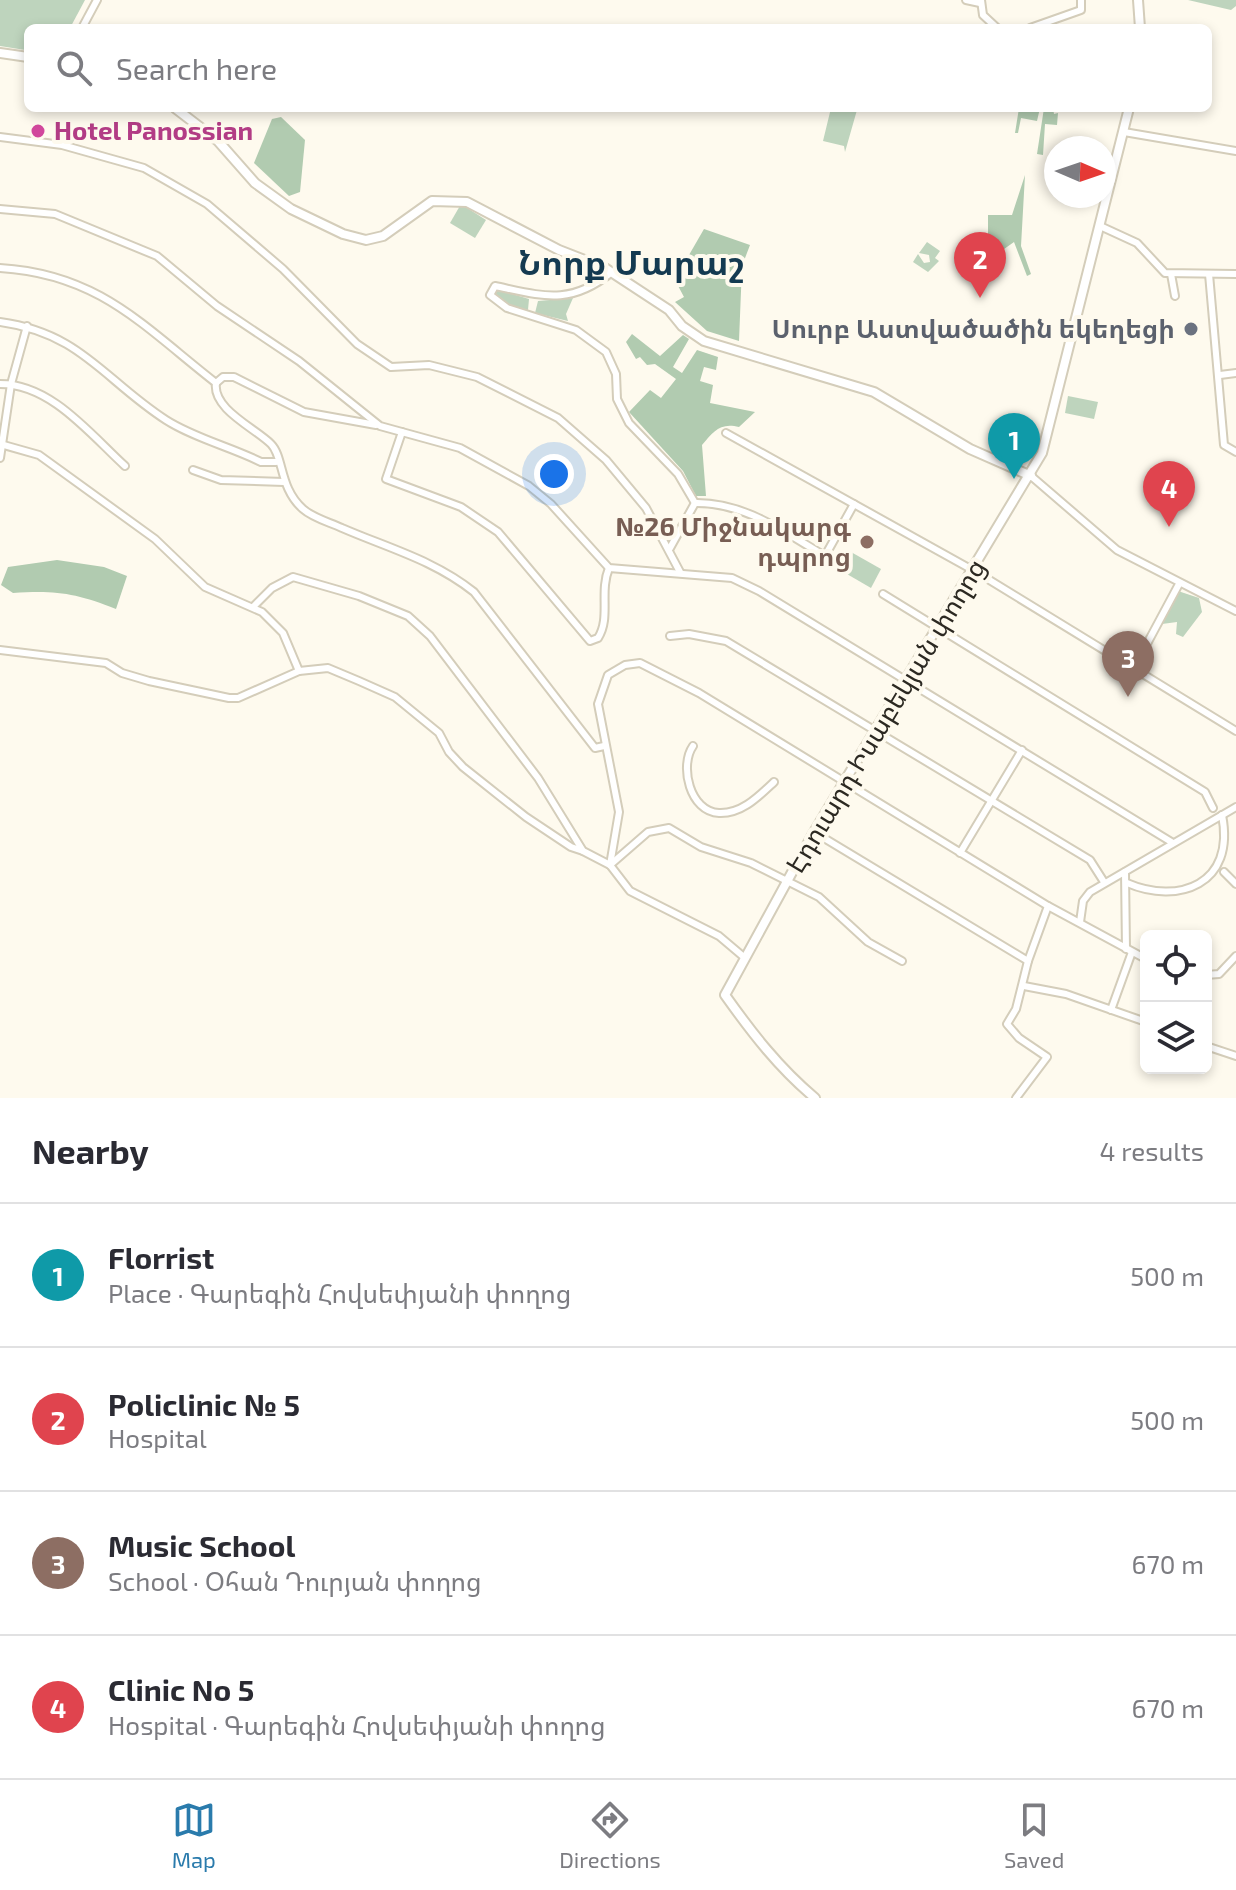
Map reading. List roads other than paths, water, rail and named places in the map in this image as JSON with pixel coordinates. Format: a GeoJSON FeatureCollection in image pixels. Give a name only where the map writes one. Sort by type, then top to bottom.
{"type":"FeatureCollection","features":[{"type":"Feature","properties":{"kind":"main road"},"geometry":{"type":"LineString","coordinates":[[1138,0],[1140,24]]}},
{"type":"Feature","properties":{"kind":"main road"},"geometry":{"type":"LineString","coordinates":[[0,53],[24,56]]}},
{"type":"Feature","properties":{"kind":"main road"},"geometry":{"type":"LineString","coordinates":[[180,112],[218,141],[267,192],[291,209],[343,234],[366,240],[383,236],[432,201],[461,200],[497,215],[559,250],[612,272],[669,310],[682,326],[704,341],[874,392],[970,449],[1031,476]]}},
{"type":"Feature","properties":{"kind":"main road","name":"Էդուարդ Իսաբեկյան փողոց"},"geometry":{"type":"LineString","coordinates":[[815,1098],[784,1071],[743,1024],[725,995],[814,832],[1031,476],[1044,447],[1128,112]]}},
{"type":"Feature","properties":{"kind":"street"},"geometry":{"type":"LineString","coordinates":[[84,24],[97,0]]}},
{"type":"Feature","properties":{"kind":"street"},"geometry":{"type":"LineString","coordinates":[[966,0],[981,2],[985,18],[992,24]]}},
{"type":"Feature","properties":{"kind":"street"},"geometry":{"type":"LineString","coordinates":[[1041,24],[1081,10],[1081,0]]}},
{"type":"Feature","properties":{"kind":"street"},"geometry":{"type":"LineString","coordinates":[[1124,132],[1236,151]]}},
{"type":"Feature","properties":{"kind":"street"},"geometry":{"type":"LineString","coordinates":[[0,137],[62,145],[144,168],[207,204],[283,269],[357,344],[391,367],[429,365],[477,377],[558,418],[606,460],[646,508],[670,548],[680,572]]}},
{"type":"Feature","properties":{"kind":"street"},"geometry":{"type":"LineString","coordinates":[[0,209],[55,214],[157,256],[217,306],[299,361],[380,426]]}},
{"type":"Feature","properties":{"kind":"street"},"geometry":{"type":"LineString","coordinates":[[1100,226],[1137,243],[1165,273],[1236,274]]}},
{"type":"Feature","properties":{"kind":"street"},"geometry":{"type":"LineString","coordinates":[[0,268],[38,270],[76,282],[133,313],[216,383]]}},
{"type":"Feature","properties":{"kind":"street"},"geometry":{"type":"LineString","coordinates":[[612,272],[593,287],[534,302],[497,287],[490,292],[491,298],[507,308],[576,330],[606,352],[616,374],[617,399],[629,423],[678,474],[695,503]]}},
{"type":"Feature","properties":{"kind":"street"},"geometry":{"type":"LineString","coordinates":[[1171,274],[1175,296]]}},
{"type":"Feature","properties":{"kind":"street"},"geometry":{"type":"LineString","coordinates":[[1209,274],[1224,445],[1236,452]]}},
{"type":"Feature","properties":{"kind":"street"},"geometry":{"type":"LineString","coordinates":[[532,315],[534,302]]}},
{"type":"Feature","properties":{"kind":"street"},"geometry":{"type":"LineString","coordinates":[[0,322],[27,326],[59,338],[86,355],[167,420],[261,462],[276,462]]}},
{"type":"Feature","properties":{"kind":"street"},"geometry":{"type":"LineString","coordinates":[[0,458],[11,384],[27,326]]}},
{"type":"Feature","properties":{"kind":"street"},"geometry":{"type":"LineString","coordinates":[[1220,375],[1236,373]]}},
{"type":"Feature","properties":{"kind":"street"},"geometry":{"type":"LineString","coordinates":[[604,746],[595,748],[474,592],[431,563],[306,512],[284,482],[273,446],[221,402],[215,392],[216,383],[223,377],[234,377],[304,412],[380,426],[460,448],[529,486],[551,504],[609,568],[732,578],[906,679],[1173,843]]}},
{"type":"Feature","properties":{"kind":"street"},"geometry":{"type":"LineString","coordinates":[[0,384],[11,384],[51,400],[125,466]]}},
{"type":"Feature","properties":{"kind":"street"},"geometry":{"type":"LineString","coordinates":[[402,432],[386,479],[461,507],[498,532],[588,640],[595,641],[605,627],[603,594],[609,568]]}},
{"type":"Feature","properties":{"kind":"street"},"geometry":{"type":"LineString","coordinates":[[726,433],[972,570],[1236,731]]}},
{"type":"Feature","properties":{"kind":"street"},"geometry":{"type":"LineString","coordinates":[[1,444],[39,455],[155,539],[205,587],[254,606],[283,633],[299,671]]}},
{"type":"Feature","properties":{"kind":"street"},"geometry":{"type":"LineString","coordinates":[[193,470],[221,480],[284,482]]}},
{"type":"Feature","properties":{"kind":"street"},"geometry":{"type":"LineString","coordinates":[[1031,476],[1117,550],[1236,611]]}},
{"type":"Feature","properties":{"kind":"street"},"geometry":{"type":"LineString","coordinates":[[670,548],[695,503]]}},
{"type":"Feature","properties":{"kind":"street"},"geometry":{"type":"LineString","coordinates":[[695,503],[718,503],[752,514],[825,556],[854,504]]}},
{"type":"Feature","properties":{"kind":"street"},"geometry":{"type":"LineString","coordinates":[[254,606],[272,588],[293,577],[359,596],[408,616],[430,636],[538,778],[583,851]]}},
{"type":"Feature","properties":{"kind":"street"},"geometry":{"type":"LineString","coordinates":[[1134,668],[1179,584]]}},
{"type":"Feature","properties":{"kind":"street"},"geometry":{"type":"LineString","coordinates":[[883,594],[1205,792],[1213,808]]}},
{"type":"Feature","properties":{"kind":"street"},"geometry":{"type":"LineString","coordinates":[[670,636],[689,634],[726,641],[1090,860],[1104,882]]}},
{"type":"Feature","properties":{"kind":"street"},"geometry":{"type":"LineString","coordinates":[[0,650],[106,663],[122,673],[149,681],[229,698],[238,698],[299,671],[328,668],[395,697],[439,733],[449,752],[463,767],[526,817],[571,847],[610,865],[630,891],[719,936],[745,958]]}},
{"type":"Feature","properties":{"kind":"street"},"geometry":{"type":"LineString","coordinates":[[610,865],[619,812],[598,704],[608,675],[625,665],[640,663],[718,705],[1048,906],[1140,956]]}},
{"type":"Feature","properties":{"kind":"street"},"geometry":{"type":"LineString","coordinates":[[693,746],[686,762],[688,779],[697,800],[711,812],[727,812],[746,806],[774,782]]}},
{"type":"Feature","properties":{"kind":"street"},"geometry":{"type":"LineString","coordinates":[[960,853],[1022,750]]}},
{"type":"Feature","properties":{"kind":"street"},"geometry":{"type":"LineString","coordinates":[[1080,922],[1086,896],[1104,882],[1236,807]]}},
{"type":"Feature","properties":{"kind":"street"},"geometry":{"type":"LineString","coordinates":[[1222,815],[1233,843]]}},
{"type":"Feature","properties":{"kind":"street"},"geometry":{"type":"LineString","coordinates":[[610,865],[648,832],[669,828],[701,847],[751,863],[819,897],[868,942],[902,961]]}},
{"type":"Feature","properties":{"kind":"street"},"geometry":{"type":"LineString","coordinates":[[814,832],[1028,961]]}},
{"type":"Feature","properties":{"kind":"street"},"geometry":{"type":"LineString","coordinates":[[1127,883],[1154,892],[1196,891],[1209,887],[1224,872],[1231,856]]}},
{"type":"Feature","properties":{"kind":"street"},"geometry":{"type":"LineString","coordinates":[[1111,1010],[1129,950],[1125,872]]}},
{"type":"Feature","properties":{"kind":"street"},"geometry":{"type":"LineString","coordinates":[[1224,872],[1236,884]]}},
{"type":"Feature","properties":{"kind":"street"},"geometry":{"type":"LineString","coordinates":[[1016,1098],[1047,1057],[1019,1038],[1007,1024],[1024,986],[1028,961],[1048,906]]}},
{"type":"Feature","properties":{"kind":"street"},"geometry":{"type":"LineString","coordinates":[[1212,975],[1219,974],[1236,956]]}},
{"type":"Feature","properties":{"kind":"street"},"geometry":{"type":"LineString","coordinates":[[1024,986],[1052,990],[1140,1020]]}},
{"type":"Feature","properties":{"kind":"street"},"geometry":{"type":"LineString","coordinates":[[1212,1048],[1236,1056]]}},
{"type":"Feature","properties":{"kind":"place","name":"Hotel Panossian"},"geometry":{"type":"Point","coordinates":[38,131]}},
{"type":"Feature","properties":{"kind":"place","name":"Policlinic № 5"},"geometry":{"type":"Point","coordinates":[980,298]}},
{"type":"Feature","properties":{"kind":"place","name":"Սուրբ Աստվածածին եկեղեցի"},"geometry":{"type":"Point","coordinates":[1191,329]}},
{"type":"Feature","properties":{"kind":"place","name":"Florrist"},"geometry":{"type":"Point","coordinates":[1014,479]}},
{"type":"Feature","properties":{"kind":"place","name":"Clinic No 5"},"geometry":{"type":"Point","coordinates":[1169,527]}},
{"type":"Feature","properties":{"kind":"place","name":"№26 Միջնակարգ դպրոց"},"geometry":{"type":"Point","coordinates":[867,542]}},
{"type":"Feature","properties":{"kind":"place","name":"Music School"},"geometry":{"type":"Point","coordinates":[1128,697]}},
{"type":"Feature","properties":{"kind":"district","name":"Նորք Մարաշ"},"geometry":{"type":"Point","coordinates":[631,263]}}]}
